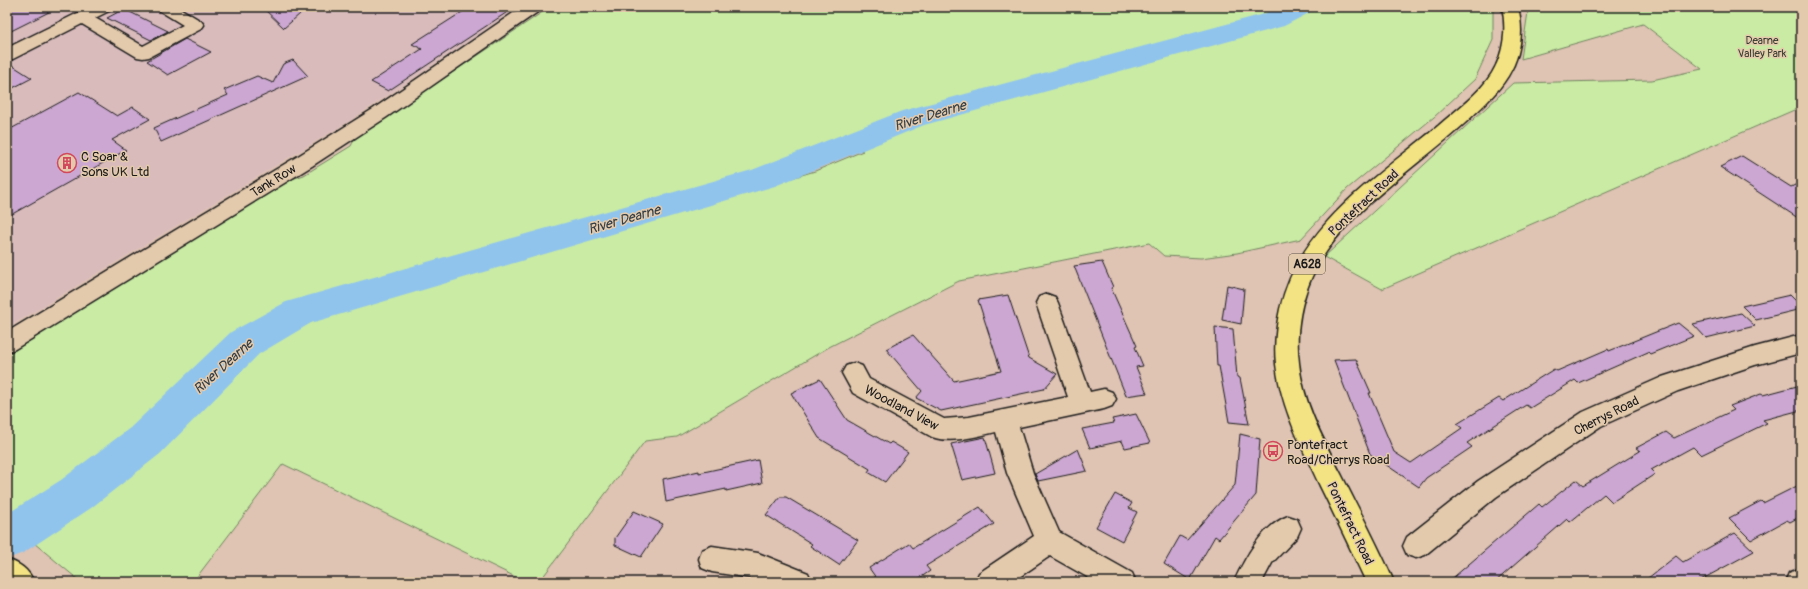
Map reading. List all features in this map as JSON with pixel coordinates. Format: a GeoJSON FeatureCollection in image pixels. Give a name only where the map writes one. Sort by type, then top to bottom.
{"type":"FeatureCollection","features":[{"type":"Feature","properties":{"kind":"highway","name":"Pontefract Road"},"geometry":{"type":"LineString","coordinates":[[1380,582],[1309,435],[1298,408],[1290,381],[1287,360],[1288,318],[1294,296],[1309,260],[1337,223],[1475,103],[1498,77],[1506,62],[1512,40],[1513,24],[1510,7]]}},
{"type":"Feature","properties":{"kind":"street"},"geometry":{"type":"LineString","coordinates":[[7,55],[103,7]]}},
{"type":"Feature","properties":{"kind":"street"},"geometry":{"type":"LineString","coordinates":[[83,18],[143,53],[195,25],[166,7]]}},
{"type":"Feature","properties":{"kind":"street","name":"Tank Row"},"geometry":{"type":"LineString","coordinates":[[7,343],[348,133],[455,62],[533,7]]}},
{"type":"Feature","properties":{"kind":"street","name":"Woodland View"},"geometry":{"type":"LineString","coordinates":[[854,373],[861,386],[941,430],[1005,420],[1093,401],[1047,303]]}},
{"type":"Feature","properties":{"kind":"street","name":"Cherrys Road"},"geometry":{"type":"LineString","coordinates":[[1416,546],[1487,489],[1592,419],[1670,384],[1755,356],[1801,344]]}},
{"type":"Feature","properties":{"kind":"street"},"geometry":{"type":"LineString","coordinates":[[1005,420],[1020,473],[1049,540],[1122,582]]}},
{"type":"Feature","properties":{"kind":"street"},"geometry":{"type":"LineString","coordinates":[[1248,582],[1263,554],[1288,528]]}},
{"type":"Feature","properties":{"kind":"street"},"geometry":{"type":"LineString","coordinates":[[989,582],[1049,540]]}},
{"type":"Feature","properties":{"kind":"street"},"geometry":{"type":"LineString","coordinates":[[712,559],[758,566],[798,582]]}},
{"type":"Feature","properties":{"kind":"shaded area"},"geometry":{"type":"Polygon","coordinates":[[[7,7],[520,7],[351,120],[7,328],[7,7]]]}},
{"type":"Feature","properties":{"kind":"green space"},"geometry":{"type":"Polygon","coordinates":[[[550,7],[1493,7],[1493,40],[1475,79],[1434,117],[1347,189],[1301,239],[1237,253],[1201,258],[1164,256],[1149,243],[959,281],[829,347],[677,437],[645,441],[539,582],[526,582],[283,464],[193,582],[81,582],[28,538],[145,455],[249,350],[331,313],[509,263],[815,171],[863,151],[834,144],[761,172],[296,308],[235,340],[133,438],[64,496],[7,525],[7,355],[283,182],[304,175],[351,146],[355,138],[550,7]]]}},
{"type":"Feature","properties":{"kind":"green space","name":"Dearne Valley Park"},"geometry":{"type":"Polygon","coordinates":[[[1526,7],[1801,7],[1801,107],[1382,289],[1324,257],[1513,83],[1652,80],[1702,69],[1643,24],[1521,59],[1528,12],[1526,7]]]}},
{"type":"Feature","properties":{"kind":"building"},"geometry":{"type":"Polygon","coordinates":[[[7,7],[59,7],[7,33],[7,7]]]}},
{"type":"Feature","properties":{"kind":"building"},"geometry":{"type":"Polygon","coordinates":[[[262,7],[308,7],[284,28],[262,7]]]}},
{"type":"Feature","properties":{"kind":"building"},"geometry":{"type":"Polygon","coordinates":[[[470,7],[515,7],[388,91],[371,82],[422,49],[412,44],[470,7]]]}},
{"type":"Feature","properties":{"kind":"building"},"geometry":{"type":"Polygon","coordinates":[[[124,9],[168,31],[151,40],[107,18],[124,9]]]}},
{"type":"Feature","properties":{"kind":"building"},"geometry":{"type":"Polygon","coordinates":[[[185,39],[211,52],[168,75],[147,61],[185,39]]]}},
{"type":"Feature","properties":{"kind":"building"},"geometry":{"type":"Polygon","coordinates":[[[293,60],[308,76],[161,142],[154,128],[228,95],[224,90],[257,76],[273,83],[283,64],[293,60]]]}},
{"type":"Feature","properties":{"kind":"building"},"geometry":{"type":"Polygon","coordinates":[[[7,62],[32,78],[7,91],[7,62]]]}},
{"type":"Feature","properties":{"kind":"building"},"geometry":{"type":"Polygon","coordinates":[[[79,92],[117,116],[133,107],[150,119],[112,140],[126,150],[7,217],[7,131],[79,92]]]}},
{"type":"Feature","properties":{"kind":"building"},"geometry":{"type":"Polygon","coordinates":[[[1742,156],[1791,187],[1801,182],[1801,220],[1720,167],[1742,156]]]}},
{"type":"Feature","properties":{"kind":"building"},"geometry":{"type":"Polygon","coordinates":[[[1102,262],[1113,287],[1111,288],[1137,346],[1135,347],[1143,366],[1136,367],[1147,393],[1126,396],[1074,266],[1102,262]]]}},
{"type":"Feature","properties":{"kind":"building"},"geometry":{"type":"Polygon","coordinates":[[[1227,285],[1244,289],[1241,324],[1222,320],[1227,285]]]}},
{"type":"Feature","properties":{"kind":"building"},"geometry":{"type":"Polygon","coordinates":[[[1008,295],[1029,358],[1057,374],[1044,389],[941,411],[916,398],[922,391],[886,349],[913,335],[954,381],[1001,371],[978,300],[1008,295]]]}},
{"type":"Feature","properties":{"kind":"building"},"geometry":{"type":"Polygon","coordinates":[[[1790,295],[1801,306],[1801,309],[1756,320],[1742,306],[1790,295]]]}},
{"type":"Feature","properties":{"kind":"building"},"geometry":{"type":"Polygon","coordinates":[[[1741,313],[1755,326],[1706,338],[1693,324],[1741,313]]]}},
{"type":"Feature","properties":{"kind":"building"},"geometry":{"type":"Polygon","coordinates":[[[1678,323],[1694,336],[1650,354],[1648,352],[1578,383],[1575,380],[1530,408],[1526,405],[1467,443],[1472,447],[1426,478],[1419,487],[1370,454],[1334,360],[1356,359],[1394,452],[1411,463],[1462,428],[1457,424],[1499,398],[1503,401],[1554,369],[1557,371],[1608,349],[1609,351],[1678,323]]]}},
{"type":"Feature","properties":{"kind":"building"},"geometry":{"type":"Polygon","coordinates":[[[1215,327],[1233,329],[1237,377],[1240,378],[1249,424],[1229,422],[1219,366],[1217,366],[1215,327]]]}},
{"type":"Feature","properties":{"kind":"building"},"geometry":{"type":"Polygon","coordinates":[[[820,379],[847,420],[889,444],[891,442],[908,452],[885,482],[868,472],[870,469],[819,438],[791,393],[820,379]]]}},
{"type":"Feature","properties":{"kind":"building"},"geometry":{"type":"Polygon","coordinates":[[[1801,385],[1801,410],[1763,420],[1767,423],[1701,455],[1693,447],[1651,470],[1655,474],[1612,502],[1604,494],[1570,522],[1567,519],[1495,582],[1448,582],[1539,504],[1542,507],[1576,480],[1583,486],[1640,451],[1636,448],[1666,432],[1674,438],[1734,410],[1730,406],[1761,394],[1763,395],[1801,385]]]}},
{"type":"Feature","properties":{"kind":"building"},"geometry":{"type":"Polygon","coordinates":[[[1136,414],[1150,443],[1125,448],[1122,441],[1090,448],[1082,429],[1114,423],[1112,419],[1136,414]]]}},
{"type":"Feature","properties":{"kind":"building"},"geometry":{"type":"Polygon","coordinates":[[[1240,434],[1260,439],[1256,495],[1219,539],[1215,536],[1190,580],[1164,564],[1180,536],[1187,540],[1235,485],[1240,434]]]}},
{"type":"Feature","properties":{"kind":"building"},"geometry":{"type":"Polygon","coordinates":[[[985,437],[995,473],[962,480],[951,444],[985,437]]]}},
{"type":"Feature","properties":{"kind":"building"},"geometry":{"type":"Polygon","coordinates":[[[1078,449],[1087,471],[1038,481],[1035,474],[1078,449]]]}},
{"type":"Feature","properties":{"kind":"building"},"geometry":{"type":"Polygon","coordinates":[[[758,460],[762,483],[666,502],[663,479],[758,460]]]}},
{"type":"Feature","properties":{"kind":"building"},"geometry":{"type":"Polygon","coordinates":[[[1801,484],[1801,516],[1790,522],[1787,520],[1751,540],[1729,518],[1761,501],[1763,503],[1801,484]]]}},
{"type":"Feature","properties":{"kind":"building"},"geometry":{"type":"Polygon","coordinates":[[[1115,494],[1132,503],[1129,508],[1137,512],[1122,541],[1096,527],[1115,494]]]}},
{"type":"Feature","properties":{"kind":"building"},"geometry":{"type":"Polygon","coordinates":[[[780,497],[786,497],[858,540],[839,565],[810,546],[812,544],[766,515],[780,497]]]}},
{"type":"Feature","properties":{"kind":"building"},"geometry":{"type":"Polygon","coordinates":[[[980,507],[994,524],[926,566],[930,571],[914,582],[879,582],[869,568],[909,543],[913,548],[980,507]]]}},
{"type":"Feature","properties":{"kind":"building"},"geometry":{"type":"Polygon","coordinates":[[[634,511],[663,524],[641,557],[615,545],[615,538],[634,511]]]}},
{"type":"Feature","properties":{"kind":"building"},"geometry":{"type":"Polygon","coordinates":[[[1735,533],[1754,551],[1697,582],[1643,582],[1676,556],[1683,562],[1735,533]]]}},
{"type":"Feature","properties":{"kind":"waterway","name":"River Dearne"},"geometry":{"type":"LineString","coordinates":[[7,538],[76,494],[145,441],[245,343],[299,312],[763,178],[913,118],[1274,20],[1299,7]]}},
{"type":"Feature","properties":{"kind":"place","name":"C Soar & Sons UK Ltd"},"geometry":{"type":"Point","coordinates":[67,163]}},
{"type":"Feature","properties":{"kind":"place","name":"Pontefract Road/Cherrys Road"},"geometry":{"type":"Point","coordinates":[1273,451]}}]}
